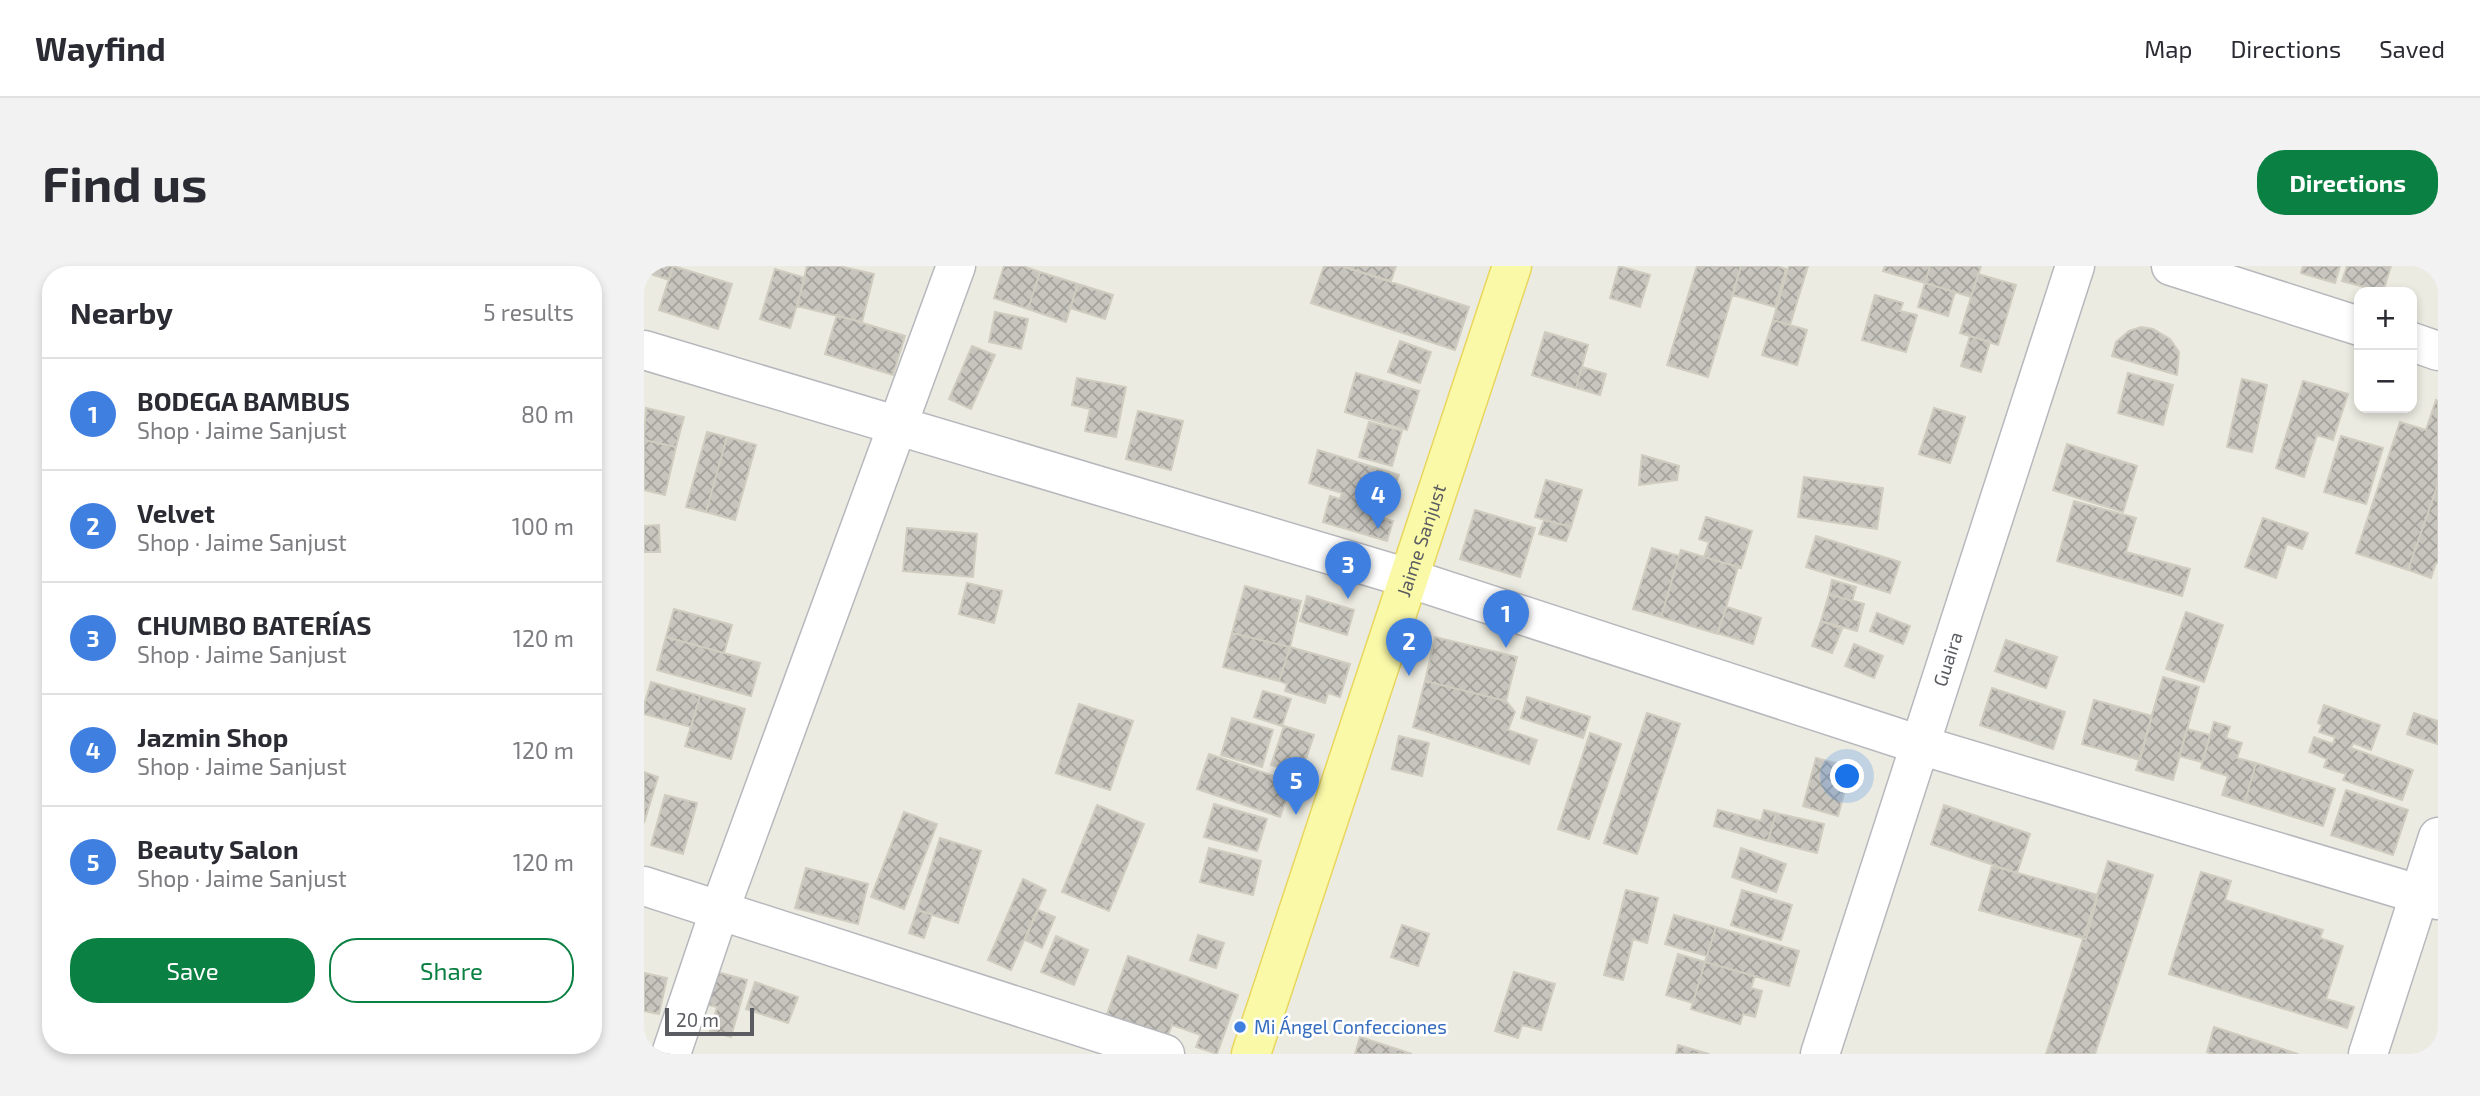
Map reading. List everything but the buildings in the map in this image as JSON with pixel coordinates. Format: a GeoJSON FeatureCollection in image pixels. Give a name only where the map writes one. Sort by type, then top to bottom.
{"type":"FeatureCollection","features":[{"type":"Feature","properties":{"kind":"main road","name":"Jaime Sanjust"},"geometry":{"type":"LineString","coordinates":[[1251,1054],[1512,266]]}},
{"type":"Feature","properties":{"kind":"street"},"geometry":{"type":"LineString","coordinates":[[671,1054],[720,909],[956,266]]}},
{"type":"Feature","properties":{"kind":"street","name":"Guaira"},"geometry":{"type":"LineString","coordinates":[[1820,1054],[2075,266]]}},
{"type":"Feature","properties":{"kind":"street"},"geometry":{"type":"LineString","coordinates":[[2171,266],[2354,324]]}},
{"type":"Feature","properties":{"kind":"street"},"geometry":{"type":"LineString","coordinates":[[2417,344],[2438,351]]}},
{"type":"Feature","properties":{"kind":"street"},"geometry":{"type":"LineString","coordinates":[[644,350],[1408,578],[1920,745],[2429,896]]}},
{"type":"Feature","properties":{"kind":"street"},"geometry":{"type":"LineString","coordinates":[[2368,1054],[2429,896],[2438,837]]}},
{"type":"Feature","properties":{"kind":"street"},"geometry":{"type":"LineString","coordinates":[[644,886],[1165,1054]]}},
{"type":"Feature","properties":{"kind":"place","name":"Jazmin Shop"},"geometry":{"type":"Point","coordinates":[1378,529]}},
{"type":"Feature","properties":{"kind":"place","name":"CHUMBO BATERÍAS"},"geometry":{"type":"Point","coordinates":[1348,599]}},
{"type":"Feature","properties":{"kind":"place","name":"BODEGA BAMBUS"},"geometry":{"type":"Point","coordinates":[1506,648]}},
{"type":"Feature","properties":{"kind":"place","name":"Velvet"},"geometry":{"type":"Point","coordinates":[1409,676]}},
{"type":"Feature","properties":{"kind":"place","name":"Beauty Salon"},"geometry":{"type":"Point","coordinates":[1296,815]}},
{"type":"Feature","properties":{"kind":"place","name":"Mi Ángel Confecciones"},"geometry":{"type":"Point","coordinates":[1240,1027]}}]}
